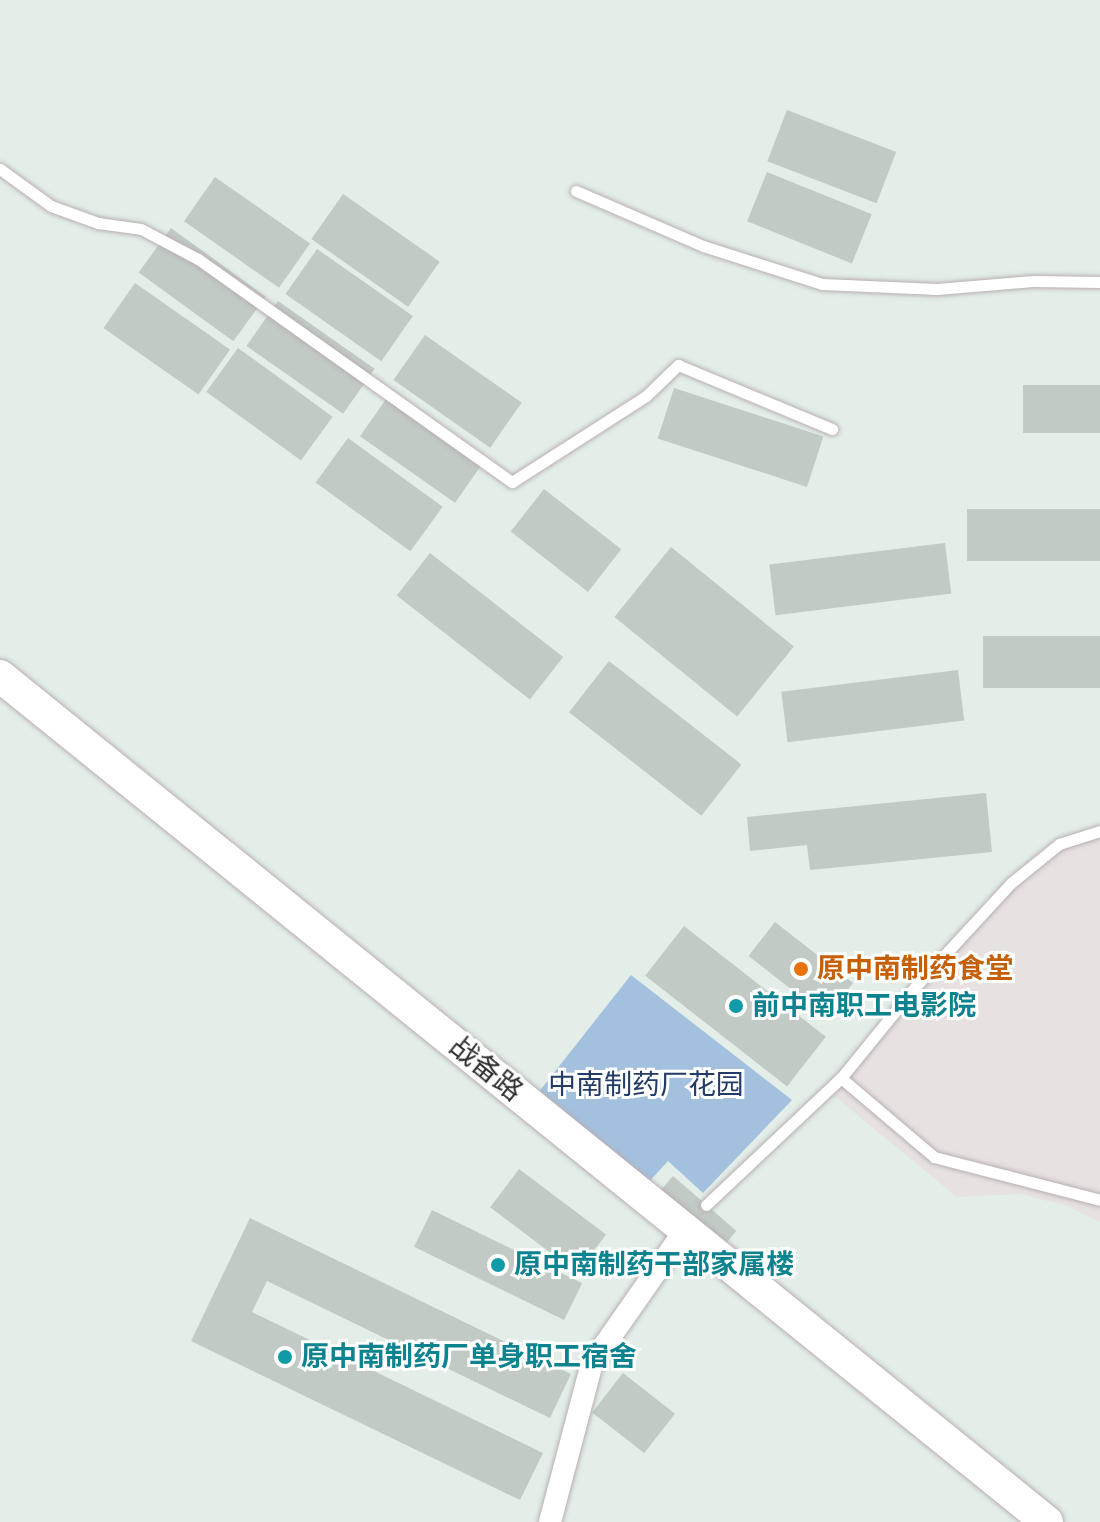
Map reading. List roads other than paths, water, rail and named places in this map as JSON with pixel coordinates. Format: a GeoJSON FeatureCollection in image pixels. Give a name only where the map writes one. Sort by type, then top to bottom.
{"type":"FeatureCollection","features":[{"type":"Feature","properties":{"kind":"street","name":"战备路"},"geometry":{"type":"LineString","coordinates":[[0,676],[689,1225],[1047,1522]]}},
{"type":"Feature","properties":{"kind":"street"},"geometry":{"type":"LineString","coordinates":[[550,1522],[592,1363],[689,1225]]}},
{"type":"Feature","properties":{"kind":"lane"},"geometry":{"type":"LineString","coordinates":[[0,169],[51,206],[98,223],[141,229],[198,259],[512,482],[646,396],[678,365],[832,429]]}},
{"type":"Feature","properties":{"kind":"lane"},"geometry":{"type":"LineString","coordinates":[[576,191],[703,246],[822,284],[937,289],[1033,281],[1100,282]]}},
{"type":"Feature","properties":{"kind":"lane"},"geometry":{"type":"LineString","coordinates":[[706,1205],[841,1078],[915,987],[1011,883],[1063,842],[1100,831]]}},
{"type":"Feature","properties":{"kind":"lane"},"geometry":{"type":"LineString","coordinates":[[841,1078],[934,1157],[1100,1200]]}},
{"type":"Feature","properties":{"kind":"place","name":"原中南制药食堂"},"geometry":{"type":"Point","coordinates":[801,969]}},
{"type":"Feature","properties":{"kind":"place","name":"前中南职工电影院"},"geometry":{"type":"Point","coordinates":[736,1006]}},
{"type":"Feature","properties":{"kind":"place","name":"原中南制药干部家属楼"},"geometry":{"type":"Point","coordinates":[498,1265]}},
{"type":"Feature","properties":{"kind":"place","name":"原中南制药厂单身职工宿舍"},"geometry":{"type":"Point","coordinates":[285,1357]}},
{"type":"Feature","properties":{"kind":"park label","name":"中南制药厂花园"},"geometry":{"type":"Point","coordinates":[646,1085]}}]}
